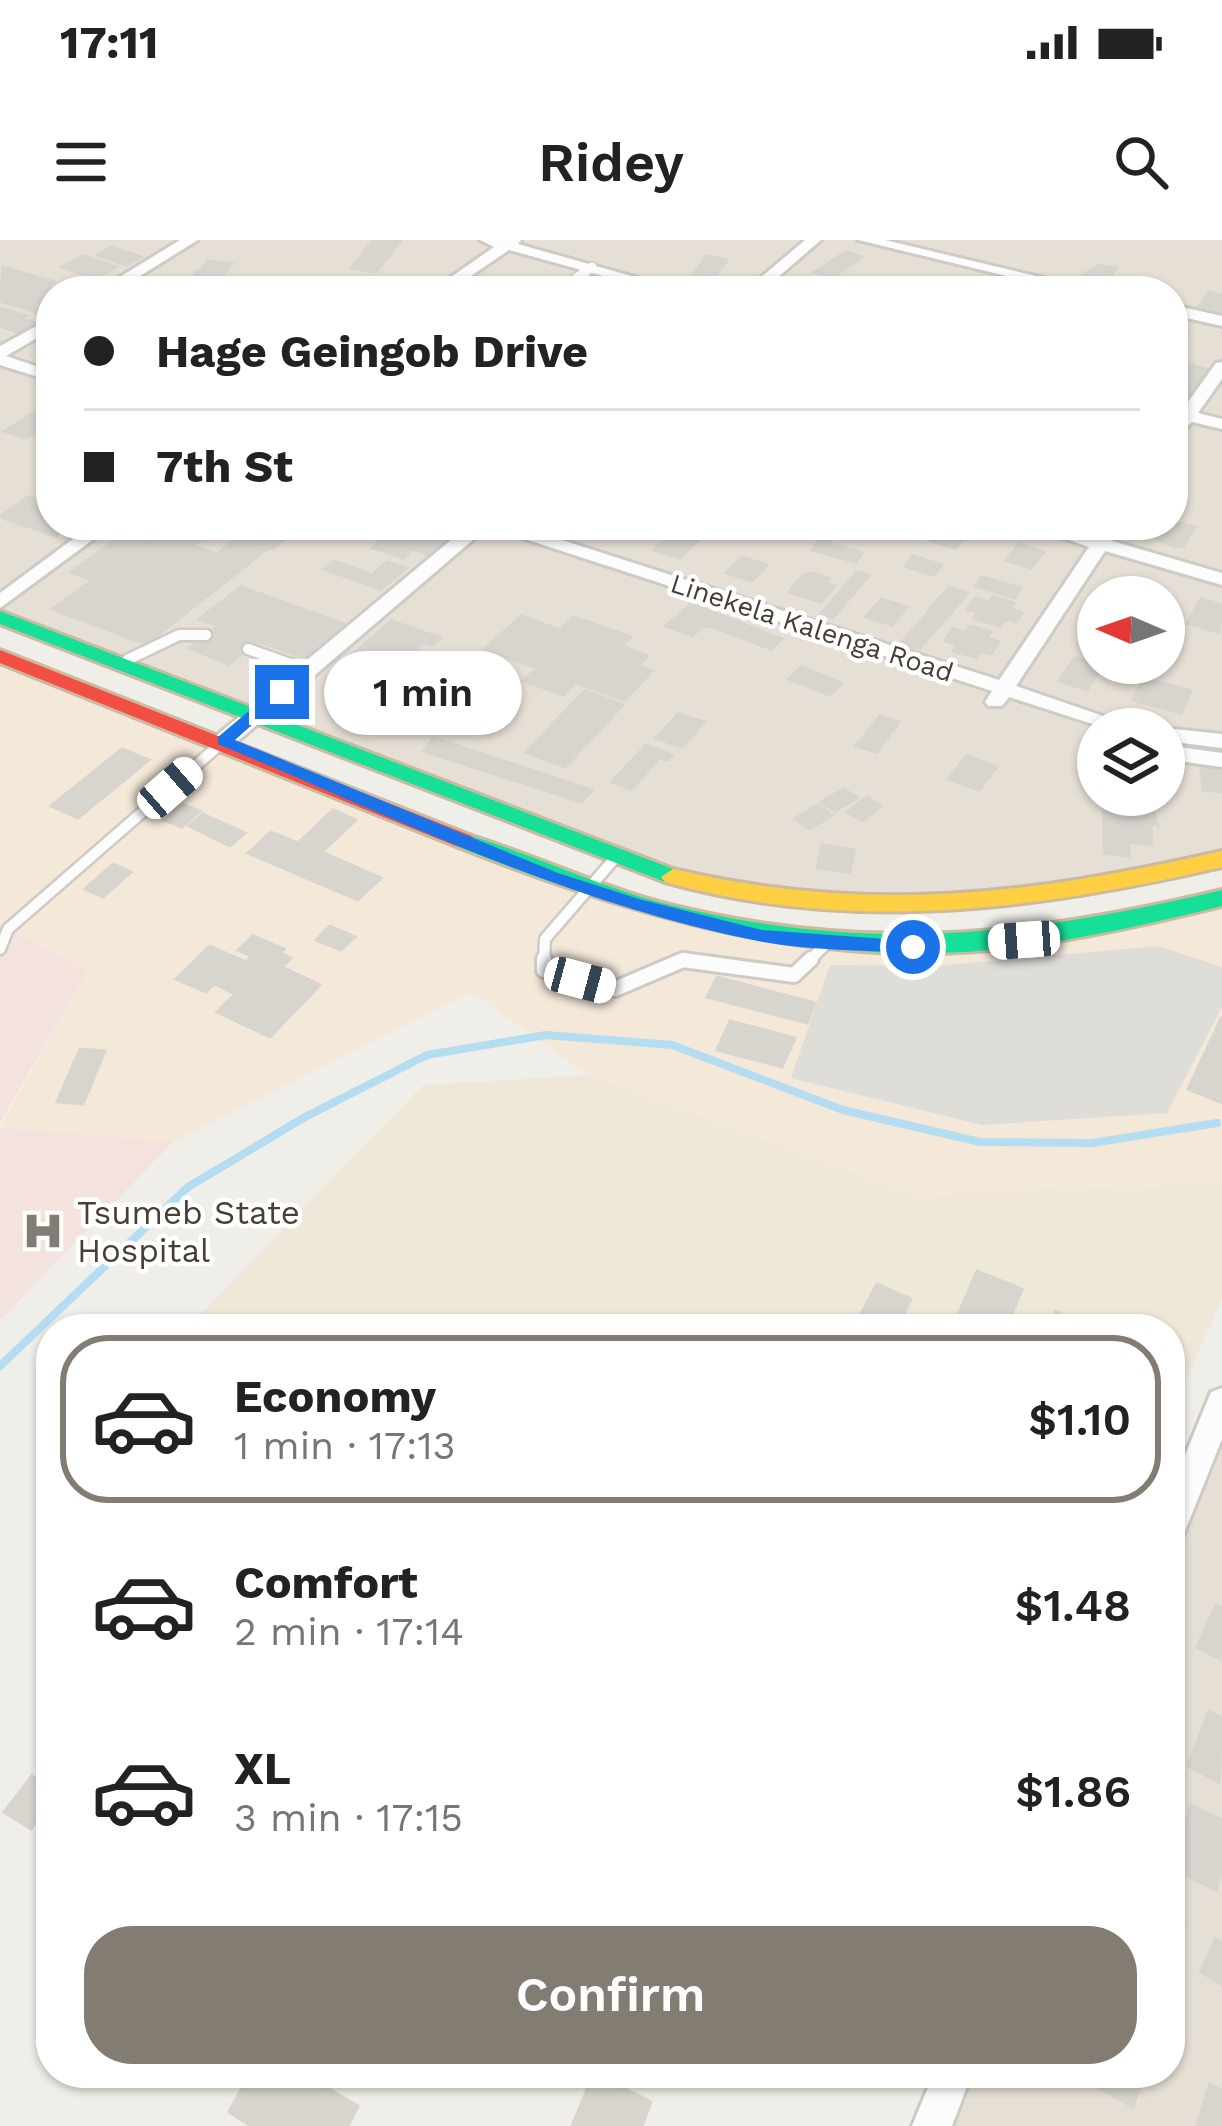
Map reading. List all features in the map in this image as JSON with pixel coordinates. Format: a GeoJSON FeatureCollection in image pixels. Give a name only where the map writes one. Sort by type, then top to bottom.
{"type":"FeatureCollection","features":[{"type":"Feature","properties":{"kind":"highway"},"geometry":{"type":"LineString","coordinates":[[0,617],[127,660],[615,857],[721,889],[815,904],[915,909],[1038,900],[1222,859]]}},
{"type":"Feature","properties":{"kind":"highway"},"geometry":{"type":"LineString","coordinates":[[0,656],[224,741],[590,891],[762,936],[913,947],[1058,935],[1162,916],[1222,898]]}},
{"type":"Feature","properties":{"kind":"street"},"geometry":{"type":"LineString","coordinates":[[130,276],[191,240]]}},
{"type":"Feature","properties":{"kind":"street"},"geometry":{"type":"LineString","coordinates":[[487,240],[624,276]]}},
{"type":"Feature","properties":{"kind":"street"},"geometry":{"type":"LineString","coordinates":[[771,276],[814,240]]}},
{"type":"Feature","properties":{"kind":"street"},"geometry":{"type":"LineString","coordinates":[[865,240],[1024,276]]}},
{"type":"Feature","properties":{"kind":"street"},"geometry":{"type":"LineString","coordinates":[[461,276],[510,243]]}},
{"type":"Feature","properties":{"kind":"street"},"geometry":{"type":"LineString","coordinates":[[1188,313],[1222,321]]}},
{"type":"Feature","properties":{"kind":"street"},"geometry":{"type":"LineString","coordinates":[[0,356],[36,333]]}},
{"type":"Feature","properties":{"kind":"street"},"geometry":{"type":"LineString","coordinates":[[0,356],[36,370]]}},
{"type":"Feature","properties":{"kind":"street"},"geometry":{"type":"LineString","coordinates":[[1188,405],[1222,367]]}},
{"type":"Feature","properties":{"kind":"street"},"geometry":{"type":"LineString","coordinates":[[1188,416],[1222,424]]}},
{"type":"Feature","properties":{"kind":"street"},"geometry":{"type":"LineString","coordinates":[[0,602],[84,540]]}},
{"type":"Feature","properties":{"kind":"street"},"geometry":{"type":"LineString","coordinates":[[224,741],[462,540]]}},
{"type":"Feature","properties":{"kind":"street","name":"Linekela Kalenga Road"},"geometry":{"type":"LineString","coordinates":[[542,540],[816,629],[999,696]]}},
{"type":"Feature","properties":{"kind":"street"},"geometry":{"type":"LineString","coordinates":[[999,696],[1103,540]]}},
{"type":"Feature","properties":{"kind":"street"},"geometry":{"type":"LineString","coordinates":[[1122,540],[1222,579]]}},
{"type":"Feature","properties":{"kind":"street"},"geometry":{"type":"LineString","coordinates":[[999,696],[1077,716]]}},
{"type":"Feature","properties":{"kind":"street"},"geometry":{"type":"LineString","coordinates":[[999,696],[1077,727]]}},
{"type":"Feature","properties":{"kind":"street"},"geometry":{"type":"LineString","coordinates":[[1185,737],[1222,741]]}},
{"type":"Feature","properties":{"kind":"street"},"geometry":{"type":"LineString","coordinates":[[1185,755],[1222,760]]}},
{"type":"Feature","properties":{"kind":"street"},"geometry":{"type":"LineString","coordinates":[[1185,1494],[1222,1401]]}},
{"type":"Feature","properties":{"kind":"street"},"geometry":{"type":"LineString","coordinates":[[932,2126],[947,2088]]}},
{"type":"Feature","properties":{"kind":"lane"},"geometry":{"type":"LineString","coordinates":[[579,276],[592,267]]}},
{"type":"Feature","properties":{"kind":"lane"},"geometry":{"type":"LineString","coordinates":[[127,660],[178,635],[206,635]]}},
{"type":"Feature","properties":{"kind":"lane"},"geometry":{"type":"LineString","coordinates":[[248,649],[307,670]]}},
{"type":"Feature","properties":{"kind":"lane"},"geometry":{"type":"LineString","coordinates":[[0,949],[8,928],[224,741]]}},
{"type":"Feature","properties":{"kind":"lane"},"geometry":{"type":"LineString","coordinates":[[615,857],[545,939],[544,970],[615,989],[683,960],[794,975],[828,943]]}},
{"type":"Feature","properties":{"kind":"lane"},"geometry":{"type":"LineString","coordinates":[[1038,900],[1058,935]]}},
{"type":"Feature","properties":{"kind":"shaded area"},"geometry":{"type":"Polygon","coordinates":[[[0,240],[1222,240],[1222,855],[986,905],[724,887],[0,618],[0,240]]]}},
{"type":"Feature","properties":{"kind":"shaded area"},"geometry":{"type":"Polygon","coordinates":[[[0,656],[552,877],[861,946],[1222,898],[1222,1183],[915,1195],[589,1075],[471,992],[173,1142],[0,1128],[87,972],[0,924],[0,656]]]}},
{"type":"Feature","properties":{"kind":"shaded area"},"geometry":{"type":"Polygon","coordinates":[[[0,924],[87,972],[0,1122],[0,924]]]}},
{"type":"Feature","properties":{"kind":"shaded area"},"geometry":{"type":"Polygon","coordinates":[[[1158,946],[1222,967],[1222,1007],[1167,1113],[982,1125],[791,1078],[830,965],[936,966],[1158,946]]]}},
{"type":"Feature","properties":{"kind":"shaded area"},"geometry":{"type":"Polygon","coordinates":[[[589,1075],[915,1195],[1222,1183],[1222,1299],[1185,1384],[1185,1314],[201,1314],[423,1085],[589,1075]]]}},
{"type":"Feature","properties":{"kind":"shaded area","name":"Tsumeb State Hospital"},"geometry":{"type":"Polygon","coordinates":[[[0,1128],[173,1142],[0,1320],[0,1128]]]}},
{"type":"Feature","properties":{"kind":"shaded area"},"geometry":{"type":"Polygon","coordinates":[[[1222,1416],[1222,2126],[934,2126],[950,2088],[1185,2088],[1185,1507],[1222,1416]]]}},
{"type":"Feature","properties":{"kind":"building"},"geometry":{"type":"Polygon","coordinates":[[[374,240],[401,240],[376,272],[351,268],[374,240]]]}},
{"type":"Feature","properties":{"kind":"building"},"geometry":{"type":"Polygon","coordinates":[[[112,247],[141,257],[126,265],[98,255],[112,247]]]}},
{"type":"Feature","properties":{"kind":"building"},"geometry":{"type":"Polygon","coordinates":[[[846,252],[862,257],[834,276],[815,272],[846,252]]]}},
{"type":"Feature","properties":{"kind":"building"},"geometry":{"type":"Polygon","coordinates":[[[84,256],[116,267],[88,276],[62,267],[84,256]]]}},
{"type":"Feature","properties":{"kind":"building"},"geometry":{"type":"Polygon","coordinates":[[[707,256],[727,260],[715,276],[692,276],[707,256]]]}},
{"type":"Feature","properties":{"kind":"building"},"geometry":{"type":"Polygon","coordinates":[[[208,261],[232,264],[221,276],[194,276],[208,261]]]}},
{"type":"Feature","properties":{"kind":"building"},"geometry":{"type":"Polygon","coordinates":[[[1099,265],[1116,268],[1110,276],[1082,276],[1099,265]]]}},
{"type":"Feature","properties":{"kind":"building"},"geometry":{"type":"Polygon","coordinates":[[[3,267],[36,277],[36,312],[0,301],[3,267]]]}},
{"type":"Feature","properties":{"kind":"building"},"geometry":{"type":"Polygon","coordinates":[[[1209,292],[1222,295],[1222,318],[1195,312],[1209,292]]]}},
{"type":"Feature","properties":{"kind":"building"},"geometry":{"type":"Polygon","coordinates":[[[0,308],[33,322],[17,332],[0,326],[0,308]]]}},
{"type":"Feature","properties":{"kind":"building"},"geometry":{"type":"Polygon","coordinates":[[[1188,364],[1210,370],[1188,397],[1188,364]]]}},
{"type":"Feature","properties":{"kind":"building"},"geometry":{"type":"Polygon","coordinates":[[[36,414],[36,431],[26,438],[5,431],[36,414]]]}},
{"type":"Feature","properties":{"kind":"building"},"geometry":{"type":"Polygon","coordinates":[[[28,497],[36,500],[36,529],[0,517],[28,497]]]}},
{"type":"Feature","properties":{"kind":"building"},"geometry":{"type":"Polygon","coordinates":[[[115,540],[201,540],[193,546],[217,554],[235,540],[266,550],[146,644],[53,609],[93,580],[71,572],[115,540]]]}},
{"type":"Feature","properties":{"kind":"building"},"geometry":{"type":"Polygon","coordinates":[[[246,540],[283,540],[272,549],[246,540]]]}},
{"type":"Feature","properties":{"kind":"building"},"geometry":{"type":"Polygon","coordinates":[[[445,540],[428,555],[413,549],[403,558],[373,548],[381,541],[445,540]]]}},
{"type":"Feature","properties":{"kind":"building"},"geometry":{"type":"Polygon","coordinates":[[[664,540],[699,540],[680,558],[654,550],[664,540]]]}},
{"type":"Feature","properties":{"kind":"building"},"geometry":{"type":"Polygon","coordinates":[[[819,540],[830,540],[828,544],[862,553],[856,562],[812,550],[819,540]]]}},
{"type":"Feature","properties":{"kind":"building"},"geometry":{"type":"Polygon","coordinates":[[[931,540],[962,540],[956,548],[931,540]]]}},
{"type":"Feature","properties":{"kind":"building"},"geometry":{"type":"Polygon","coordinates":[[[1158,540],[1187,540],[1175,547],[1158,540]]]}},
{"type":"Feature","properties":{"kind":"building"},"geometry":{"type":"Polygon","coordinates":[[[1019,544],[1044,552],[1031,568],[1006,560],[1019,544]]]}},
{"type":"Feature","properties":{"kind":"building"},"geometry":{"type":"Polygon","coordinates":[[[913,556],[942,565],[934,575],[905,566],[913,556]]]}},
{"type":"Feature","properties":{"kind":"building"},"geometry":{"type":"Polygon","coordinates":[[[742,557],[767,565],[752,581],[726,573],[742,557]]]}},
{"type":"Feature","properties":{"kind":"building"},"geometry":{"type":"Polygon","coordinates":[[[334,561],[372,575],[387,562],[406,568],[381,589],[324,569],[334,561]]]}},
{"type":"Feature","properties":{"kind":"building"},"geometry":{"type":"Polygon","coordinates":[[[857,572],[869,575],[833,618],[821,614],[857,572]]]}},
{"type":"Feature","properties":{"kind":"building"},"geometry":{"type":"Polygon","coordinates":[[[812,573],[829,578],[825,583],[835,586],[821,602],[789,592],[802,576],[812,573]]]}},
{"type":"Feature","properties":{"kind":"building"},"geometry":{"type":"Polygon","coordinates":[[[982,577],[1021,588],[1015,598],[975,586],[982,577]]]}},
{"type":"Feature","properties":{"kind":"building"},"geometry":{"type":"Polygon","coordinates":[[[241,587],[344,624],[304,658],[258,641],[229,664],[189,648],[218,626],[199,619],[241,587]]]}},
{"type":"Feature","properties":{"kind":"building"},"geometry":{"type":"Polygon","coordinates":[[[949,587],[968,593],[947,617],[928,611],[949,587]]]}},
{"type":"Feature","properties":{"kind":"building"},"geometry":{"type":"Polygon","coordinates":[[[992,597],[1014,603],[1010,609],[1022,613],[1016,622],[1006,619],[1000,626],[974,618],[978,612],[967,609],[975,598],[989,602],[992,597]]]}},
{"type":"Feature","properties":{"kind":"building"},"geometry":{"type":"Polygon","coordinates":[[[881,599],[907,607],[892,625],[866,617],[881,599]]]}},
{"type":"Feature","properties":{"kind":"building"},"geometry":{"type":"Polygon","coordinates":[[[1201,599],[1222,605],[1219,632],[1187,623],[1201,599]]]}},
{"type":"Feature","properties":{"kind":"building"},"geometry":{"type":"Polygon","coordinates":[[[691,604],[782,639],[771,649],[716,628],[703,626],[692,636],[666,626],[691,604]]]}},
{"type":"Feature","properties":{"kind":"building"},"geometry":{"type":"Polygon","coordinates":[[[929,612],[946,618],[919,649],[901,643],[929,612]]]}},
{"type":"Feature","properties":{"kind":"building"},"geometry":{"type":"Polygon","coordinates":[[[521,616],[560,630],[574,617],[631,637],[621,646],[648,656],[637,666],[652,671],[624,700],[576,683],[563,695],[524,681],[537,668],[485,649],[521,616]]]}},
{"type":"Feature","properties":{"kind":"building"},"geometry":{"type":"Polygon","coordinates":[[[391,621],[441,638],[432,645],[423,642],[367,694],[326,679],[391,621]]]}},
{"type":"Feature","properties":{"kind":"building"},"geometry":{"type":"Polygon","coordinates":[[[970,626],[991,632],[987,638],[999,642],[991,654],[980,651],[976,657],[953,651],[957,644],[945,641],[953,629],[966,633],[970,626]]]}},
{"type":"Feature","properties":{"kind":"building"},"geometry":{"type":"Polygon","coordinates":[[[1075,658],[1077,684],[1091,684],[1087,690],[1059,681],[1075,658]]]}},
{"type":"Feature","properties":{"kind":"building"},"geometry":{"type":"Polygon","coordinates":[[[416,663],[464,681],[440,703],[448,706],[438,715],[381,694],[416,663]]]}},
{"type":"Feature","properties":{"kind":"building"},"geometry":{"type":"Polygon","coordinates":[[[801,667],[842,683],[830,695],[789,679],[801,667]]]}},
{"type":"Feature","properties":{"kind":"building"},"geometry":{"type":"Polygon","coordinates":[[[1141,684],[1191,691],[1183,708],[1133,700],[1141,684]]]}},
{"type":"Feature","properties":{"kind":"building"},"geometry":{"type":"Polygon","coordinates":[[[585,691],[623,705],[565,767],[526,752],[585,691]]]}},
{"type":"Feature","properties":{"kind":"building"},"geometry":{"type":"Polygon","coordinates":[[[678,714],[704,722],[682,747],[656,738],[678,714]]]}},
{"type":"Feature","properties":{"kind":"building"},"geometry":{"type":"Polygon","coordinates":[[[880,716],[899,722],[876,752],[856,746],[880,716]]]}},
{"type":"Feature","properties":{"kind":"building"},"geometry":{"type":"Polygon","coordinates":[[[434,738],[592,790],[582,802],[423,751],[434,738]]]}},
{"type":"Feature","properties":{"kind":"building"},"geometry":{"type":"Polygon","coordinates":[[[646,745],[672,755],[667,760],[660,758],[631,789],[612,782],[646,745]]]}},
{"type":"Feature","properties":{"kind":"building"},"geometry":{"type":"Polygon","coordinates":[[[122,749],[149,760],[78,818],[51,806],[122,749]]]}},
{"type":"Feature","properties":{"kind":"building"},"geometry":{"type":"Polygon","coordinates":[[[967,756],[997,767],[979,790],[948,779],[967,756]]]}},
{"type":"Feature","properties":{"kind":"building"},"geometry":{"type":"Polygon","coordinates":[[[1201,768],[1222,770],[1222,792],[1203,790],[1201,768]]]}},
{"type":"Feature","properties":{"kind":"building"},"geometry":{"type":"Polygon","coordinates":[[[844,789],[857,798],[835,811],[821,802],[844,789]]]}},
{"type":"Feature","properties":{"kind":"building"},"geometry":{"type":"Polygon","coordinates":[[[867,797],[881,806],[862,821],[847,812],[867,797]]]}},
{"type":"Feature","properties":{"kind":"building"},"geometry":{"type":"Polygon","coordinates":[[[182,804],[200,811],[182,827],[164,820],[182,804]]]}},
{"type":"Feature","properties":{"kind":"building"},"geometry":{"type":"Polygon","coordinates":[[[817,805],[832,815],[810,829],[795,819],[817,805]]]}},
{"type":"Feature","properties":{"kind":"building"},"geometry":{"type":"Polygon","coordinates":[[[333,810],[356,820],[322,852],[381,878],[358,900],[248,853],[271,832],[298,843],[333,810]]]}},
{"type":"Feature","properties":{"kind":"building"},"geometry":{"type":"Polygon","coordinates":[[[203,814],[245,833],[230,846],[189,826],[203,814]]]}},
{"type":"Feature","properties":{"kind":"building"},"geometry":{"type":"Polygon","coordinates":[[[1103,816],[1155,816],[1158,826],[1151,824],[1152,845],[1129,842],[1129,856],[1104,853],[1103,816]]]}},
{"type":"Feature","properties":{"kind":"building"},"geometry":{"type":"Polygon","coordinates":[[[822,845],[854,850],[850,872],[817,868],[822,845]]]}},
{"type":"Feature","properties":{"kind":"building"},"geometry":{"type":"Polygon","coordinates":[[[113,864],[131,872],[103,897],[85,889],[113,864]]]}},
{"type":"Feature","properties":{"kind":"building"},"geometry":{"type":"Polygon","coordinates":[[[330,926],[355,937],[341,950],[316,940],[330,926]]]}},
{"type":"Feature","properties":{"kind":"building"},"geometry":{"type":"Polygon","coordinates":[[[253,936],[284,949],[280,953],[291,958],[282,967],[320,985],[270,1037],[217,1012],[235,994],[214,984],[206,992],[176,979],[210,946],[246,962],[252,956],[238,950],[253,936]]]}},
{"type":"Feature","properties":{"kind":"building"},"geometry":{"type":"Polygon","coordinates":[[[717,977],[815,1003],[807,1023],[707,997],[717,977]]]}},
{"type":"Feature","properties":{"kind":"building"},"geometry":{"type":"Polygon","coordinates":[[[1222,1017],[1222,1103],[1188,1089],[1222,1017]]]}},
{"type":"Feature","properties":{"kind":"building"},"geometry":{"type":"Polygon","coordinates":[[[730,1021],[795,1038],[782,1067],[717,1050],[730,1021]]]}},
{"type":"Feature","properties":{"kind":"building"},"geometry":{"type":"Polygon","coordinates":[[[80,1049],[105,1051],[83,1104],[57,1102],[80,1049]]]}},
{"type":"Feature","properties":{"kind":"building"},"geometry":{"type":"Polygon","coordinates":[[[977,1271],[1022,1289],[1012,1314],[958,1314],[977,1271]]]}},
{"type":"Feature","properties":{"kind":"building"},"geometry":{"type":"Polygon","coordinates":[[[877,1284],[911,1299],[904,1314],[861,1314],[877,1284]]]}},
{"type":"Feature","properties":{"kind":"building"},"geometry":{"type":"Polygon","coordinates":[[[1216,1605],[1222,1608],[1220,1659],[1197,1647],[1216,1605]]]}},
{"type":"Feature","properties":{"kind":"building"},"geometry":{"type":"Polygon","coordinates":[[[1209,1711],[1222,1718],[1219,1782],[1188,1766],[1209,1711]]]}},
{"type":"Feature","properties":{"kind":"building"},"geometry":{"type":"Polygon","coordinates":[[[32,1776],[36,1779],[36,1822],[31,1829],[4,1812],[32,1776]]]}},
{"type":"Feature","properties":{"kind":"building"},"geometry":{"type":"Polygon","coordinates":[[[1191,1805],[1222,1820],[1222,1870],[1216,1890],[1185,1874],[1185,1825],[1191,1805]]]}},
{"type":"Feature","properties":{"kind":"building"},"geometry":{"type":"Polygon","coordinates":[[[1215,1939],[1222,1943],[1222,1985],[1201,1972],[1215,1939]]]}},
{"type":"Feature","properties":{"kind":"building"},"geometry":{"type":"Polygon","coordinates":[[[1210,2084],[1222,2091],[1222,2126],[1197,2124],[1210,2084]]]}},
{"type":"Feature","properties":{"kind":"building"},"geometry":{"type":"Polygon","coordinates":[[[242,2088],[327,2088],[358,2106],[348,2126],[251,2126],[229,2112],[242,2088]]]}},
{"type":"Feature","properties":{"kind":"building"},"geometry":{"type":"Polygon","coordinates":[[[588,2088],[623,2088],[651,2102],[642,2126],[572,2126],[588,2088]]]}},
{"type":"Feature","properties":{"kind":"building"},"geometry":{"type":"Polygon","coordinates":[[[1099,2088],[1139,2088],[1133,2107],[1099,2088]]]}},
{"type":"Feature","properties":{"kind":"waterway"},"geometry":{"type":"LineString","coordinates":[[55,1314],[188,1187],[305,1117],[427,1055],[546,1035],[672,1045],[843,1110],[980,1142],[1092,1143],[1217,1123]]}},
{"type":"Feature","properties":{"kind":"waterway"},"geometry":{"type":"LineString","coordinates":[[0,1366],[36,1332]]}},
{"type":"Feature","properties":{"kind":"traffic: fast"},"geometry":{"type":"LineString","coordinates":[[0,617],[673,877]]}},
{"type":"Feature","properties":{"kind":"traffic: fast"},"geometry":{"type":"LineString","coordinates":[[464,841],[656,910],[747,930],[837,942],[928,945],[1021,939],[1119,923],[1222,898]]}},
{"type":"Feature","properties":{"kind":"traffic: slow"},"geometry":{"type":"LineString","coordinates":[[673,877],[810,903],[948,904],[1085,888],[1222,859]]}},
{"type":"Feature","properties":{"kind":"traffic: jam"},"geometry":{"type":"LineString","coordinates":[[0,656],[464,841]]}},
{"type":"Feature","properties":{"kind":"place","name":"Tsumeb State Hospital"},"geometry":{"type":"Point","coordinates":[43,1231]}},
{"type":"Feature","properties":{"kind":"route"},"geometry":{"type":"LineString","coordinates":[[282,692],[224,741],[590,891],[762,936],[913,947]]}}]}
